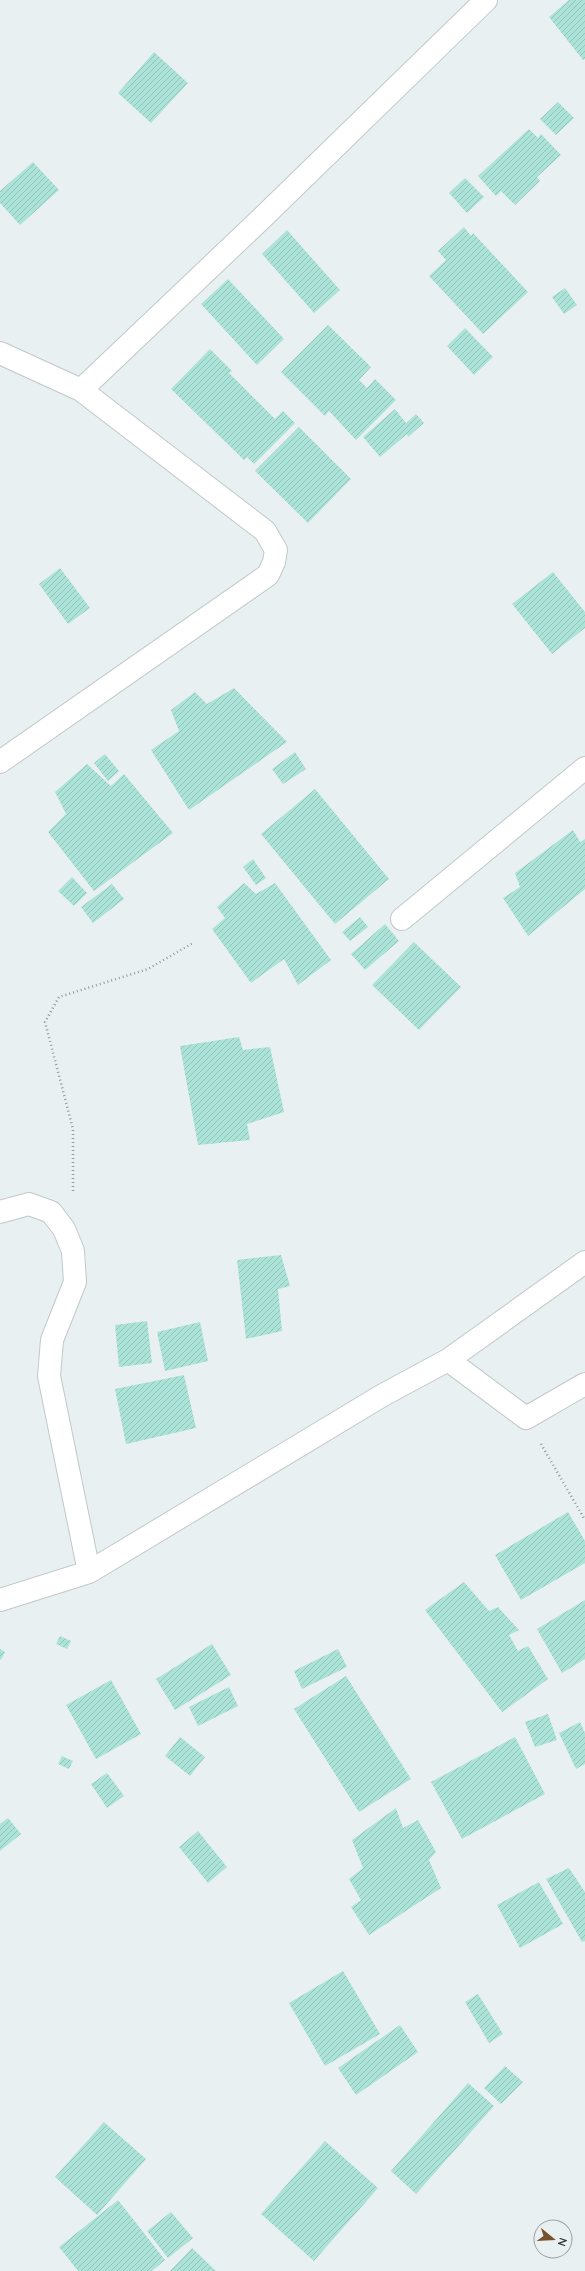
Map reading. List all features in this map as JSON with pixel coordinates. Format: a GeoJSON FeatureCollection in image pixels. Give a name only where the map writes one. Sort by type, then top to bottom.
{"type":"FeatureCollection","features":[{"type":"Feature","properties":{"kind":"street"},"geometry":{"type":"LineString","coordinates":[[81,390],[262,218],[486,0]]}},
{"type":"Feature","properties":{"kind":"street"},"geometry":{"type":"LineString","coordinates":[[0,352],[81,390],[265,531],[276,550],[274,562],[268,575],[0,762]]}},
{"type":"Feature","properties":{"kind":"street"},"geometry":{"type":"LineString","coordinates":[[402,920],[585,768]]}},
{"type":"Feature","properties":{"kind":"street"},"geometry":{"type":"LineString","coordinates":[[0,1212],[28,1204],[51,1212],[64,1230],[73,1251],[75,1282],[52,1340],[49,1376],[89,1572]]}},
{"type":"Feature","properties":{"kind":"street"},"geometry":{"type":"LineString","coordinates":[[0,1600],[89,1572],[383,1395],[448,1360],[585,1262]]}},
{"type":"Feature","properties":{"kind":"street"},"geometry":{"type":"LineString","coordinates":[[448,1360],[526,1418],[585,1384]]}},
{"type":"Feature","properties":{"kind":"path"},"geometry":{"type":"LineString","coordinates":[[73,1198],[73,1129],[45,1022],[59,997],[148,969],[193,943]]}},
{"type":"Feature","properties":{"kind":"path"},"geometry":{"type":"LineString","coordinates":[[526,1418],[585,1520]]}},
{"type":"Feature","properties":{"kind":"building"},"geometry":{"type":"Polygon","coordinates":[[[569,0],[585,0],[585,59],[583,60],[549,17],[569,0]]]}},
{"type":"Feature","properties":{"kind":"building"},"geometry":{"type":"Polygon","coordinates":[[[154,52],[188,83],[151,123],[118,93],[154,52]]]}},
{"type":"Feature","properties":{"kind":"building"},"geometry":{"type":"Polygon","coordinates":[[[558,102],[574,118],[556,135],[540,119],[558,102]]]}},
{"type":"Feature","properties":{"kind":"building"},"geometry":{"type":"Polygon","coordinates":[[[529,129],[538,138],[541,134],[561,155],[537,177],[540,181],[515,205],[501,191],[496,196],[478,176],[529,129]]]}},
{"type":"Feature","properties":{"kind":"building"},"geometry":{"type":"Polygon","coordinates":[[[33,162],[59,190],[20,225],[0,203],[0,191],[33,162]]]}},
{"type":"Feature","properties":{"kind":"building"},"geometry":{"type":"Polygon","coordinates":[[[465,178],[484,197],[467,213],[449,193],[465,178]]]}},
{"type":"Feature","properties":{"kind":"building"},"geometry":{"type":"Polygon","coordinates":[[[464,227],[471,236],[473,233],[528,292],[483,334],[429,276],[446,260],[438,251],[464,227]]]}},
{"type":"Feature","properties":{"kind":"building"},"geometry":{"type":"Polygon","coordinates":[[[287,230],[340,290],[314,313],[262,254],[287,230]]]}},
{"type":"Feature","properties":{"kind":"building"},"geometry":{"type":"Polygon","coordinates":[[[228,279],[284,339],[257,365],[201,304],[228,279]]]}},
{"type":"Feature","properties":{"kind":"building"},"geometry":{"type":"Polygon","coordinates":[[[565,288],[577,305],[564,314],[552,297],[565,288]]]}},
{"type":"Feature","properties":{"kind":"building"},"geometry":{"type":"Polygon","coordinates":[[[328,325],[371,367],[359,380],[367,388],[375,379],[396,400],[356,440],[329,411],[325,416],[281,372],[328,325]]]}},
{"type":"Feature","properties":{"kind":"building"},"geometry":{"type":"Polygon","coordinates":[[[465,328],[493,357],[474,375],[447,346],[465,328]]]}},
{"type":"Feature","properties":{"kind":"building"},"geometry":{"type":"Polygon","coordinates":[[[210,349],[232,371],[229,373],[275,419],[283,411],[295,423],[254,464],[247,457],[244,460],[171,389],[210,349]]]}},
{"type":"Feature","properties":{"kind":"building"},"geometry":{"type":"Polygon","coordinates":[[[395,409],[406,423],[416,414],[424,423],[408,437],[407,434],[380,457],[363,437],[395,409]]]}},
{"type":"Feature","properties":{"kind":"building"},"geometry":{"type":"Polygon","coordinates":[[[299,427],[351,479],[308,523],[255,471],[299,427]]]}},
{"type":"Feature","properties":{"kind":"building"},"geometry":{"type":"Polygon","coordinates":[[[60,568],[90,608],[68,624],[39,584],[60,568]]]}},
{"type":"Feature","properties":{"kind":"building"},"geometry":{"type":"Polygon","coordinates":[[[553,572],[585,612],[585,628],[552,654],[512,604],[553,572]]]}},
{"type":"Feature","properties":{"kind":"building"},"geometry":{"type":"Polygon","coordinates":[[[234,688],[287,742],[189,810],[151,750],[179,731],[171,710],[195,692],[207,704],[234,688]]]}},
{"type":"Feature","properties":{"kind":"building"},"geometry":{"type":"Polygon","coordinates":[[[295,752],[306,769],[283,784],[272,769],[295,752]]]}},
{"type":"Feature","properties":{"kind":"building"},"geometry":{"type":"Polygon","coordinates":[[[105,754],[119,771],[108,781],[94,763],[105,754]]]}},
{"type":"Feature","properties":{"kind":"building"},"geometry":{"type":"Polygon","coordinates":[[[87,764],[111,786],[124,774],[173,833],[94,891],[48,832],[66,814],[55,792],[87,764]]]}},
{"type":"Feature","properties":{"kind":"building"},"geometry":{"type":"Polygon","coordinates":[[[315,789],[389,879],[335,924],[261,834],[315,789]]]}},
{"type":"Feature","properties":{"kind":"building"},"geometry":{"type":"Polygon","coordinates":[[[573,830],[580,842],[585,839],[585,889],[528,936],[503,898],[520,887],[515,873],[573,830]]]}},
{"type":"Feature","properties":{"kind":"building"},"geometry":{"type":"Polygon","coordinates":[[[253,859],[266,878],[256,885],[243,867],[253,859]]]}},
{"type":"Feature","properties":{"kind":"building"},"geometry":{"type":"Polygon","coordinates":[[[72,877],[87,893],[74,906],[58,891],[72,877]]]}},
{"type":"Feature","properties":{"kind":"building"},"geometry":{"type":"Polygon","coordinates":[[[244,883],[256,894],[275,883],[331,960],[298,985],[284,959],[251,983],[212,929],[225,918],[217,907],[244,883]]]}},
{"type":"Feature","properties":{"kind":"building"},"geometry":{"type":"Polygon","coordinates":[[[112,884],[124,899],[93,923],[81,907],[112,884]]]}},
{"type":"Feature","properties":{"kind":"building"},"geometry":{"type":"Polygon","coordinates":[[[360,917],[368,927],[350,941],[342,932],[360,917]]]}},
{"type":"Feature","properties":{"kind":"building"},"geometry":{"type":"Polygon","coordinates":[[[385,924],[399,941],[365,970],[351,954],[385,924]]]}},
{"type":"Feature","properties":{"kind":"building"},"geometry":{"type":"Polygon","coordinates":[[[414,942],[461,987],[419,1030],[372,985],[414,942]]]}},
{"type":"Feature","properties":{"kind":"building"},"geometry":{"type":"Polygon","coordinates":[[[239,1037],[243,1050],[270,1047],[284,1112],[247,1124],[250,1140],[198,1145],[180,1046],[239,1037]]]}},
{"type":"Feature","properties":{"kind":"building"},"geometry":{"type":"Polygon","coordinates":[[[281,1255],[290,1286],[278,1289],[282,1331],[246,1339],[237,1260],[281,1255]]]}},
{"type":"Feature","properties":{"kind":"building"},"geometry":{"type":"Polygon","coordinates":[[[147,1321],[152,1363],[119,1367],[115,1325],[147,1321]]]}},
{"type":"Feature","properties":{"kind":"building"},"geometry":{"type":"Polygon","coordinates":[[[200,1322],[208,1361],[165,1371],[157,1332],[200,1322]]]}},
{"type":"Feature","properties":{"kind":"building"},"geometry":{"type":"Polygon","coordinates":[[[184,1375],[196,1428],[126,1444],[115,1389],[184,1375]]]}},
{"type":"Feature","properties":{"kind":"building"},"geometry":{"type":"Polygon","coordinates":[[[568,1512],[585,1541],[585,1563],[521,1600],[495,1555],[568,1512]]]}},
{"type":"Feature","properties":{"kind":"building"},"geometry":{"type":"Polygon","coordinates":[[[464,1582],[489,1611],[498,1607],[519,1630],[509,1635],[518,1651],[528,1646],[548,1679],[502,1712],[425,1610],[464,1582]]]}},
{"type":"Feature","properties":{"kind":"building"},"geometry":{"type":"Polygon","coordinates":[[[585,1600],[585,1659],[562,1673],[537,1629],[585,1600]]]}},
{"type":"Feature","properties":{"kind":"building"},"geometry":{"type":"Polygon","coordinates":[[[60,1636],[71,1641],[67,1649],[56,1644],[60,1636]]]}},
{"type":"Feature","properties":{"kind":"building"},"geometry":{"type":"Polygon","coordinates":[[[212,1644],[231,1675],[175,1710],[156,1679],[212,1644]]]}},
{"type":"Feature","properties":{"kind":"building"},"geometry":{"type":"Polygon","coordinates":[[[0,1649],[5,1652],[1,1660],[0,1659],[0,1649]]]}},
{"type":"Feature","properties":{"kind":"building"},"geometry":{"type":"Polygon","coordinates":[[[338,1649],[347,1667],[302,1689],[294,1671],[338,1649]]]}},
{"type":"Feature","properties":{"kind":"building"},"geometry":{"type":"Polygon","coordinates":[[[346,1676],[411,1779],[359,1812],[294,1709],[346,1676]]]}},
{"type":"Feature","properties":{"kind":"building"},"geometry":{"type":"Polygon","coordinates":[[[111,1680],[141,1734],[96,1759],[66,1705],[111,1680]]]}},
{"type":"Feature","properties":{"kind":"building"},"geometry":{"type":"Polygon","coordinates":[[[229,1687],[238,1706],[198,1726],[189,1707],[229,1687]]]}},
{"type":"Feature","properties":{"kind":"building"},"geometry":{"type":"Polygon","coordinates":[[[548,1714],[557,1740],[535,1747],[525,1722],[548,1714]]]}},
{"type":"Feature","properties":{"kind":"building"},"geometry":{"type":"Polygon","coordinates":[[[580,1722],[585,1733],[585,1764],[576,1769],[559,1733],[580,1722]]]}},
{"type":"Feature","properties":{"kind":"building"},"geometry":{"type":"Polygon","coordinates":[[[180,1737],[205,1757],[190,1776],[165,1756],[180,1737]]]}},
{"type":"Feature","properties":{"kind":"building"},"geometry":{"type":"Polygon","coordinates":[[[515,1737],[545,1794],[462,1839],[431,1782],[515,1737]]]}},
{"type":"Feature","properties":{"kind":"building"},"geometry":{"type":"Polygon","coordinates":[[[62,1756],[73,1761],[69,1769],[58,1764],[62,1756]]]}},
{"type":"Feature","properties":{"kind":"building"},"geometry":{"type":"Polygon","coordinates":[[[107,1773],[124,1796],[107,1808],[91,1784],[107,1773]]]}},
{"type":"Feature","properties":{"kind":"building"},"geometry":{"type":"Polygon","coordinates":[[[396,1808],[403,1828],[418,1820],[436,1852],[429,1860],[441,1888],[369,1935],[351,1907],[361,1900],[349,1879],[363,1868],[352,1840],[396,1808]]]}},
{"type":"Feature","properties":{"kind":"building"},"geometry":{"type":"Polygon","coordinates":[[[8,1818],[21,1834],[0,1851],[0,1824],[8,1818]]]}},
{"type":"Feature","properties":{"kind":"building"},"geometry":{"type":"Polygon","coordinates":[[[198,1831],[227,1867],[208,1883],[179,1847],[198,1831]]]}},
{"type":"Feature","properties":{"kind":"building"},"geometry":{"type":"Polygon","coordinates":[[[569,1868],[585,1892],[585,1941],[582,1942],[546,1879],[569,1868]]]}},
{"type":"Feature","properties":{"kind":"building"},"geometry":{"type":"Polygon","coordinates":[[[539,1882],[563,1924],[520,1948],[497,1905],[539,1882]]]}},
{"type":"Feature","properties":{"kind":"building"},"geometry":{"type":"Polygon","coordinates":[[[343,1971],[380,2034],[325,2066],[289,2003],[343,1971]]]}},
{"type":"Feature","properties":{"kind":"building"},"geometry":{"type":"Polygon","coordinates":[[[478,1994],[503,2034],[489,2043],[465,2002],[478,1994]]]}},
{"type":"Feature","properties":{"kind":"building"},"geometry":{"type":"Polygon","coordinates":[[[400,2025],[418,2052],[356,2095],[338,2068],[400,2025]]]}},
{"type":"Feature","properties":{"kind":"building"},"geometry":{"type":"Polygon","coordinates":[[[505,2066],[523,2082],[501,2104],[484,2088],[505,2066]]]}},
{"type":"Feature","properties":{"kind":"building"},"geometry":{"type":"Polygon","coordinates":[[[468,2083],[494,2106],[416,2194],[391,2171],[468,2083]]]}},
{"type":"Feature","properties":{"kind":"building"},"geometry":{"type":"Polygon","coordinates":[[[104,2122],[146,2159],[97,2215],[55,2177],[104,2122]]]}},
{"type":"Feature","properties":{"kind":"building"},"geometry":{"type":"Polygon","coordinates":[[[325,2141],[378,2188],[314,2261],[261,2214],[325,2141]]]}},
{"type":"Feature","properties":{"kind":"building"},"geometry":{"type":"Polygon","coordinates":[[[118,2200],[165,2260],[152,2271],[78,2271],[59,2247],[118,2200]]]}},
{"type":"Feature","properties":{"kind":"building"},"geometry":{"type":"Polygon","coordinates":[[[171,2212],[193,2238],[168,2258],[147,2231],[171,2212]]]}},
{"type":"Feature","properties":{"kind":"building"},"geometry":{"type":"Polygon","coordinates":[[[192,2248],[216,2271],[170,2271],[192,2248]]]}}]}
